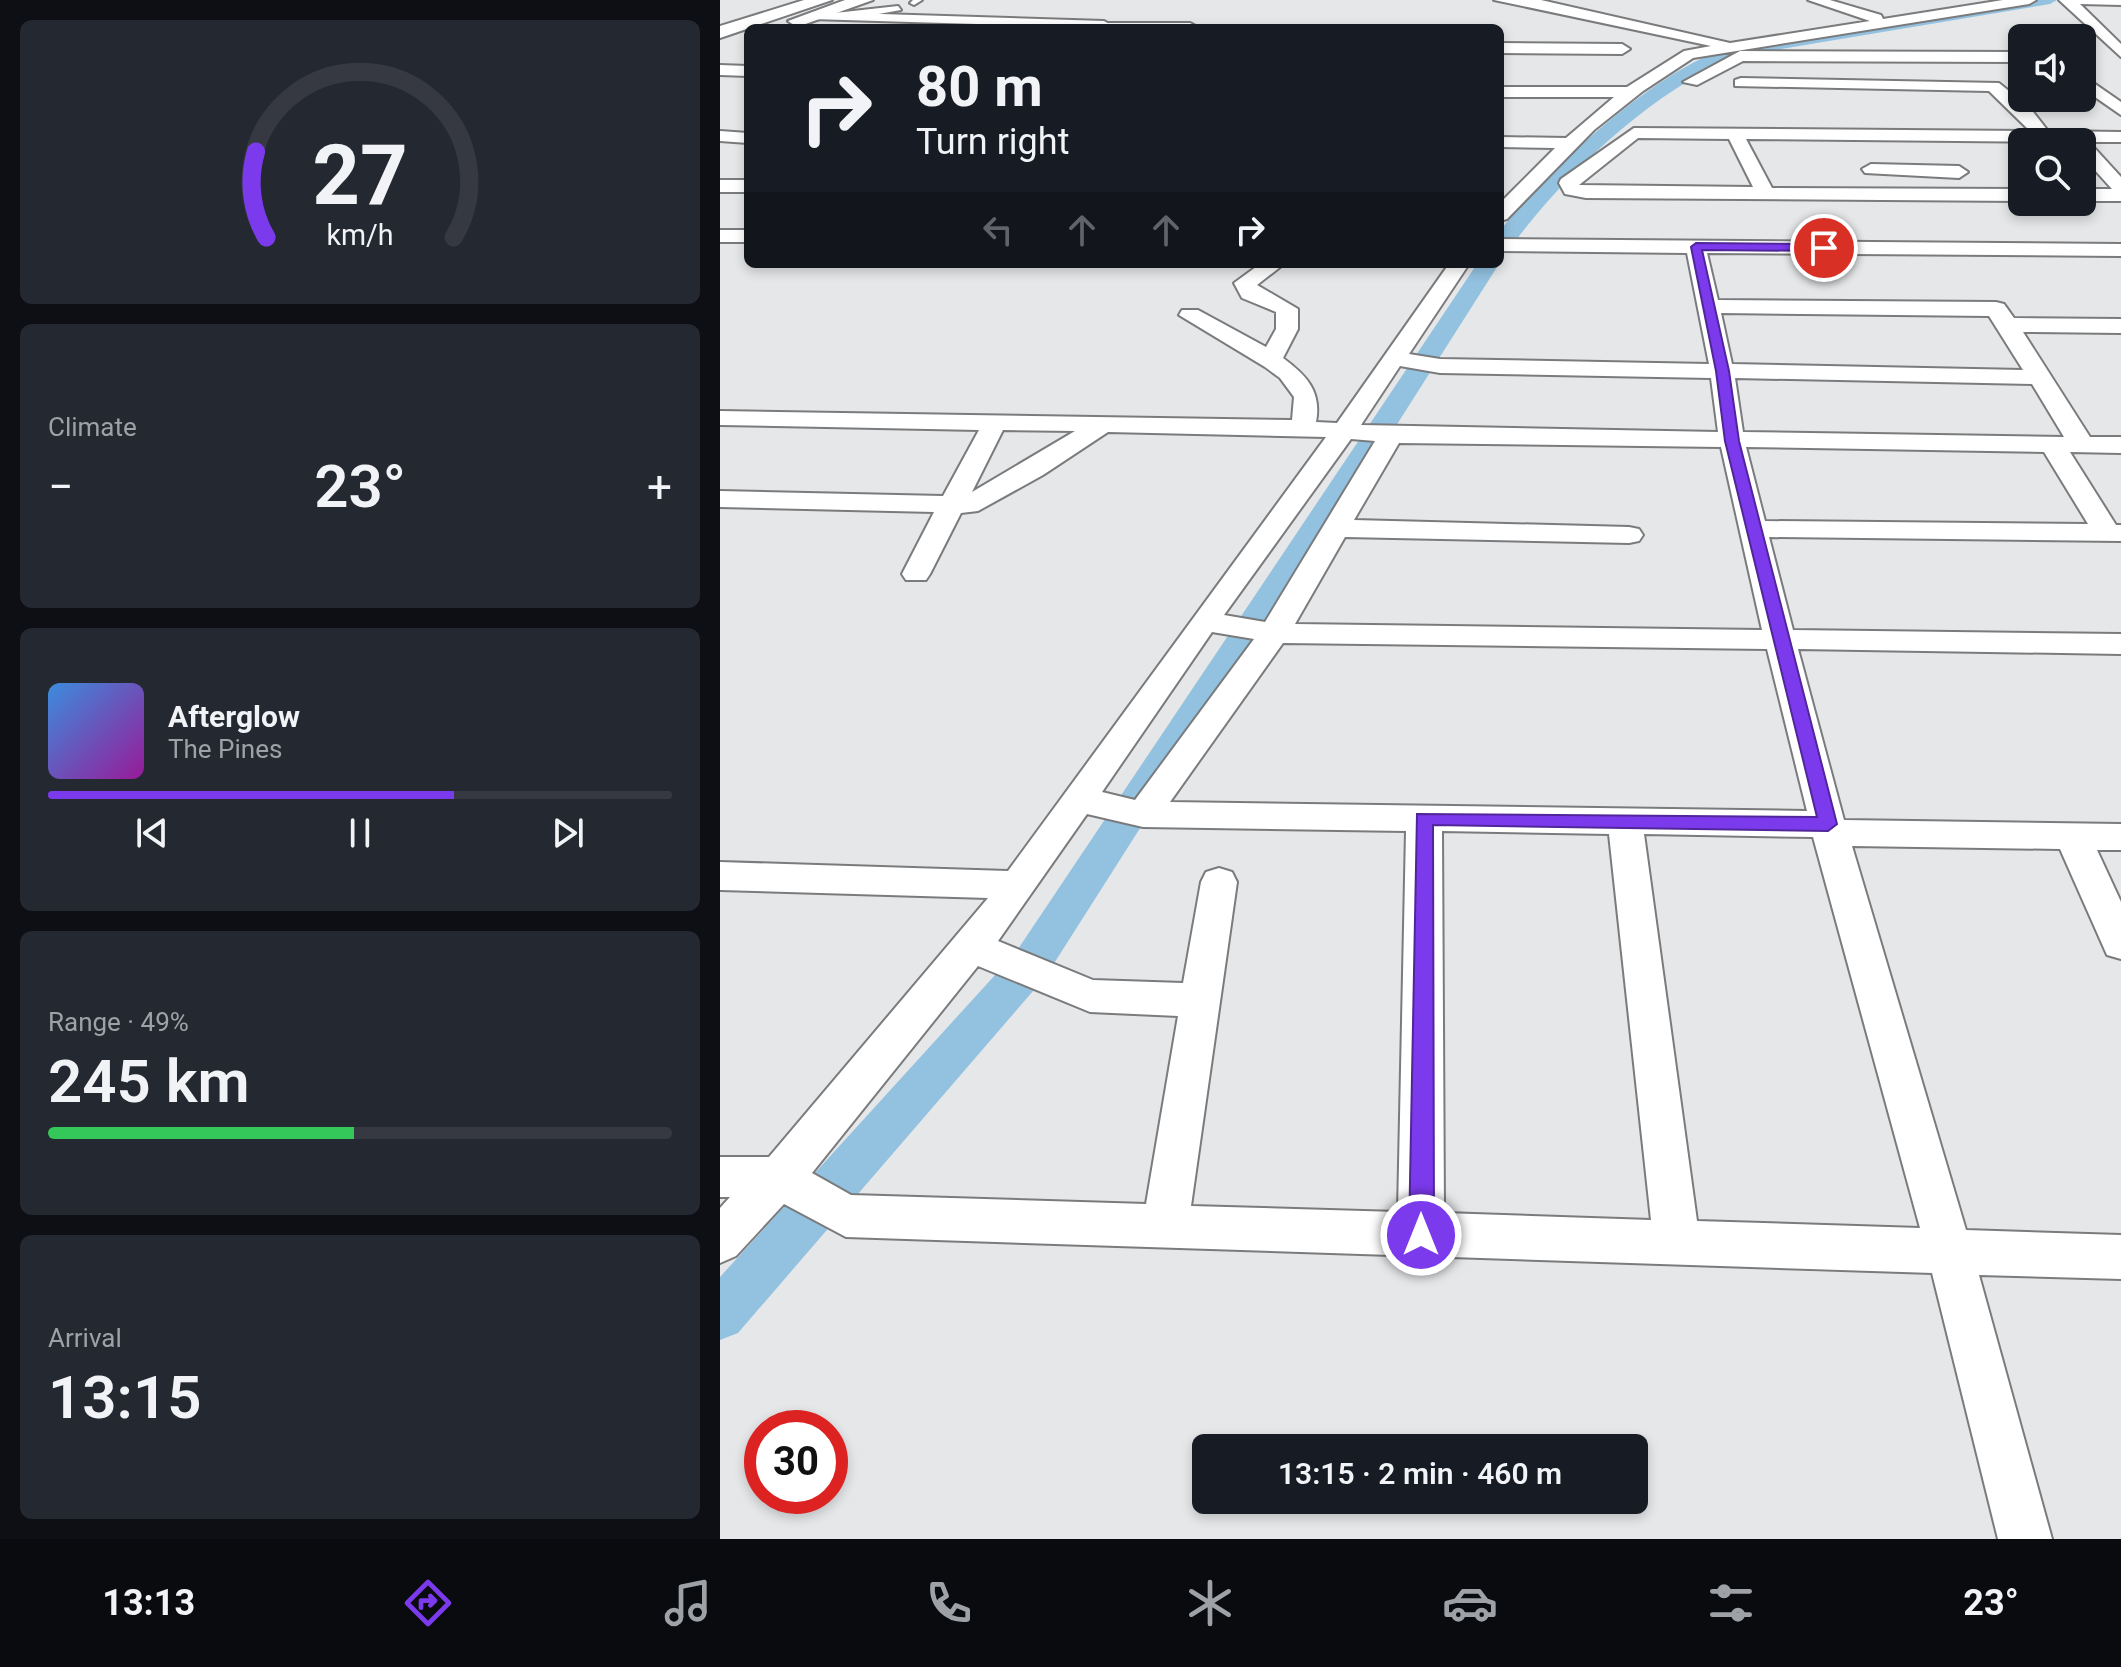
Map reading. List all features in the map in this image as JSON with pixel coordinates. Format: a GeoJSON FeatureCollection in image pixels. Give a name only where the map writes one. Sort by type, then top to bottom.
{"type":"FeatureCollection","features":[{"type":"Feature","properties":{"kind":"main road"},"geometry":{"type":"LineString","coordinates":[[769,24],[864,0]]}},
{"type":"Feature","properties":{"kind":"main road"},"geometry":{"type":"LineString","coordinates":[[785,24],[821,9]]}},
{"type":"Feature","properties":{"kind":"main road"},"geometry":{"type":"LineString","coordinates":[[720,20],[744,27]]}},
{"type":"Feature","properties":{"kind":"main road"},"geometry":{"type":"LineString","coordinates":[[720,32],[744,30]]}},
{"type":"Feature","properties":{"kind":"main road"},"geometry":{"type":"LineString","coordinates":[[720,45],[744,33]]}},
{"type":"Feature","properties":{"kind":"street"},"geometry":{"type":"LineString","coordinates":[[1815,0],[1888,21]]}},
{"type":"Feature","properties":{"kind":"street"},"geometry":{"type":"LineString","coordinates":[[1909,0],[1923,16]]}},
{"type":"Feature","properties":{"kind":"street"},"geometry":{"type":"LineString","coordinates":[[1552,187],[1573,143],[1632,92],[1689,54],[1741,49],[1888,21],[2029,0]]}},
{"type":"Feature","properties":{"kind":"street"},"geometry":{"type":"LineString","coordinates":[[2066,0],[2121,1]]}},
{"type":"Feature","properties":{"kind":"street"},"geometry":{"type":"LineString","coordinates":[[2066,0],[2117,55]]}},
{"type":"Feature","properties":{"kind":"street"},"geometry":{"type":"LineString","coordinates":[[1493,4],[1526,1],[1680,28],[1741,49],[1782,56]]}},
{"type":"Feature","properties":{"kind":"street"},"geometry":{"type":"LineString","coordinates":[[821,9],[1071,24]]}},
{"type":"Feature","properties":{"kind":"street"},"geometry":{"type":"LineString","coordinates":[[1504,48],[1622,49]]}},
{"type":"Feature","properties":{"kind":"street"},"geometry":{"type":"LineString","coordinates":[[2008,57],[1740,56],[1691,82],[1908,91],[1993,86],[2024,112],[2037,128]]}},
{"type":"Feature","properties":{"kind":"street"},"geometry":{"type":"LineString","coordinates":[[720,70],[744,71]]}},
{"type":"Feature","properties":{"kind":"street"},"geometry":{"type":"LineString","coordinates":[[1741,83],[1789,101]]}},
{"type":"Feature","properties":{"kind":"street"},"geometry":{"type":"LineString","coordinates":[[2096,91],[2121,110]]}},
{"type":"Feature","properties":{"kind":"street"},"geometry":{"type":"LineString","coordinates":[[1504,92],[1632,92]]}},
{"type":"Feature","properties":{"kind":"street"},"geometry":{"type":"LineString","coordinates":[[1807,114],[1815,134]]}},
{"type":"Feature","properties":{"kind":"street"},"geometry":{"type":"LineString","coordinates":[[1504,213],[1552,187],[1568,183],[1634,133],[1848,135],[1936,129],[2008,134]]}},
{"type":"Feature","properties":{"kind":"street"},"geometry":{"type":"LineString","coordinates":[[1735,134],[1766,195]]}},
{"type":"Feature","properties":{"kind":"street"},"geometry":{"type":"LineString","coordinates":[[1848,135],[1889,195]]}},
{"type":"Feature","properties":{"kind":"street"},"geometry":{"type":"LineString","coordinates":[[720,136],[744,138]]}},
{"type":"Feature","properties":{"kind":"street"},"geometry":{"type":"LineString","coordinates":[[2096,139],[2121,137]]}},
{"type":"Feature","properties":{"kind":"street"},"geometry":{"type":"LineString","coordinates":[[1504,142],[1573,143]]}},
{"type":"Feature","properties":{"kind":"street"},"geometry":{"type":"LineString","coordinates":[[2096,161],[2121,188]]}},
{"type":"Feature","properties":{"kind":"street"},"geometry":{"type":"LineString","coordinates":[[1871,169],[1959,172]]}},
{"type":"Feature","properties":{"kind":"street"},"geometry":{"type":"LineString","coordinates":[[720,186],[744,186]]}},
{"type":"Feature","properties":{"kind":"street"},"geometry":{"type":"LineString","coordinates":[[1552,187],[1766,195],[1889,195],[1959,209],[2008,198]]}},
{"type":"Feature","properties":{"kind":"street"},"geometry":{"type":"LineString","coordinates":[[2096,195],[2121,195]]}},
{"type":"Feature","properties":{"kind":"street"},"geometry":{"type":"LineString","coordinates":[[1959,209],[1984,249]]}},
{"type":"Feature","properties":{"kind":"street"},"geometry":{"type":"LineString","coordinates":[[720,236],[744,236]]}},
{"type":"Feature","properties":{"kind":"street"},"geometry":{"type":"LineString","coordinates":[[1504,245],[2121,250]]}},
{"type":"Feature","properties":{"kind":"street"},"geometry":{"type":"LineString","coordinates":[[1696,247],[1722,371],[1732,441],[1780,640],[1829,828],[1950,1253],[2025,1539]]}},
{"type":"Feature","properties":{"kind":"street"},"geometry":{"type":"LineString","coordinates":[[1268,268],[1245,283],[1250,293],[1287,309],[1287,329],[1270,360]]}},
{"type":"Feature","properties":{"kind":"street"},"geometry":{"type":"LineString","coordinates":[[720,1241],[792,1185],[811,1143],[989,954],[1017,885],[1094,803],[1215,623],[1353,433],[1417,362],[1457,268]]}},
{"type":"Feature","properties":{"kind":"street"},"geometry":{"type":"LineString","coordinates":[[1708,306],[1996,309],[2082,445]]}},
{"type":"Feature","properties":{"kind":"street"},"geometry":{"type":"LineString","coordinates":[[1190,315],[1270,360],[1295,378],[1306,399],[1303,428]]}},
{"type":"Feature","properties":{"kind":"street"},"geometry":{"type":"LineString","coordinates":[[2007,325],[2121,326]]}},
{"type":"Feature","properties":{"kind":"street"},"geometry":{"type":"LineString","coordinates":[[1417,362],[2039,377]]}},
{"type":"Feature","properties":{"kind":"street"},"geometry":{"type":"LineString","coordinates":[[720,418],[1303,428],[1391,435],[2121,445]]}},
{"type":"Feature","properties":{"kind":"street"},"geometry":{"type":"LineString","coordinates":[[916,574],[994,424]]}},
{"type":"Feature","properties":{"kind":"street"},"geometry":{"type":"LineString","coordinates":[[720,499],[968,505],[985,498],[1101,425]]}},
{"type":"Feature","properties":{"kind":"street"},"geometry":{"type":"LineString","coordinates":[[1143,814],[1274,633],[1333,528],[1391,435]]}},
{"type":"Feature","properties":{"kind":"street"},"geometry":{"type":"LineString","coordinates":[[2053,445],[2114,533]]}},
{"type":"Feature","properties":{"kind":"street"},"geometry":{"type":"LineString","coordinates":[[1333,528],[1629,535]]}},
{"type":"Feature","properties":{"kind":"street"},"geometry":{"type":"LineString","coordinates":[[1753,529],[2114,533]]}},
{"type":"Feature","properties":{"kind":"street"},"geometry":{"type":"LineString","coordinates":[[1215,623],[1274,633],[2121,644]]}},
{"type":"Feature","properties":{"kind":"street"},"geometry":{"type":"LineString","coordinates":[[1094,803],[1143,814],[1625,821],[2121,837]]}},
{"type":"Feature","properties":{"kind":"street"},"geometry":{"type":"LineString","coordinates":[[1421,1235],[1424,818]]}},
{"type":"Feature","properties":{"kind":"street"},"geometry":{"type":"LineString","coordinates":[[1625,821],[1677,1244]]}},
{"type":"Feature","properties":{"kind":"street"},"geometry":{"type":"LineString","coordinates":[[2073,837],[2121,944]]}},
{"type":"Feature","properties":{"kind":"street"},"geometry":{"type":"LineString","coordinates":[[720,876],[1017,885]]}},
{"type":"Feature","properties":{"kind":"street"},"geometry":{"type":"LineString","coordinates":[[1165,1227],[1219,882]]}},
{"type":"Feature","properties":{"kind":"street"},"geometry":{"type":"LineString","coordinates":[[989,954],[1090,996],[1201,1000]]}},
{"type":"Feature","properties":{"kind":"street"},"geometry":{"type":"LineString","coordinates":[[720,1177],[792,1185],[846,1216],[2121,1257]]}},
{"type":"Feature","properties":{"kind":"lane"},"geometry":{"type":"LineString","coordinates":[[821,9],[873,13],[898,8]]}},
{"type":"Feature","properties":{"kind":"waterway"},"geometry":{"type":"LineString","coordinates":[[1504,241],[1536,201],[1588,152],[1668,86],[1705,63],[1730,53],[2050,0]]}},
{"type":"Feature","properties":{"kind":"waterway"},"geometry":{"type":"LineString","coordinates":[[720,1315],[1031,964],[1485,268]]}},
{"type":"Feature","properties":{"kind":"route"},"geometry":{"type":"LineString","coordinates":[[1421,1235],[1424,818],[1828,824],[1732,441],[1722,371],[1696,247],[1824,248]]}}]}
